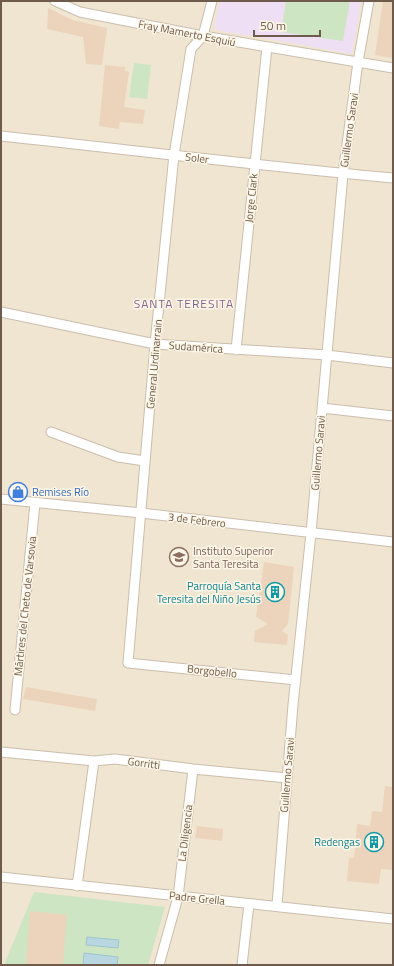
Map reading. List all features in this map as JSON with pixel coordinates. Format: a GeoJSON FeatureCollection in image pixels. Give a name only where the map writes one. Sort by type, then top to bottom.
{"type":"FeatureCollection","features":[{"type":"Feature","properties":{"kind":"street","name":"Fray Mamerto Esquiú"},"geometry":{"type":"LineString","coordinates":[[55,1],[80,12],[203,36],[393,68]]}},
{"type":"Feature","properties":{"kind":"street","name":"General Urdinarrain"},"geometry":{"type":"LineString","coordinates":[[128,663],[155,344],[174,155],[191,49],[203,36],[212,1]]}},
{"type":"Feature","properties":{"kind":"street","name":"Guillermo Saravi"},"geometry":{"type":"LineString","coordinates":[[277,905],[287,778],[311,533],[343,174],[358,62],[369,1]]}},
{"type":"Feature","properties":{"kind":"street","name":"Jorge Clark"},"geometry":{"type":"LineString","coordinates":[[236,350],[267,47]]}},
{"type":"Feature","properties":{"kind":"street","name":"Soler"},"geometry":{"type":"LineString","coordinates":[[1,136],[254,165],[393,178]]}},
{"type":"Feature","properties":{"kind":"street","name":"Sudamérica"},"geometry":{"type":"LineString","coordinates":[[1,312],[155,344],[327,355],[393,364]]}},
{"type":"Feature","properties":{"kind":"street"},"geometry":{"type":"LineString","coordinates":[[322,408],[393,416]]}},
{"type":"Feature","properties":{"kind":"street"},"geometry":{"type":"LineString","coordinates":[[51,432],[118,457],[145,461]]}},
{"type":"Feature","properties":{"kind":"street","name":"3 de Febrero"},"geometry":{"type":"LineString","coordinates":[[1,499],[141,513],[393,542]]}},
{"type":"Feature","properties":{"kind":"street","name":"Mártires del Cheto de Varsovia"},"geometry":{"type":"LineString","coordinates":[[15,710],[35,503]]}},
{"type":"Feature","properties":{"kind":"street","name":"Borgobello"},"geometry":{"type":"LineString","coordinates":[[128,663],[296,680]]}},
{"type":"Feature","properties":{"kind":"street","name":"Gorritti"},"geometry":{"type":"LineString","coordinates":[[1,752],[94,761],[115,759],[193,769],[287,778]]}},
{"type":"Feature","properties":{"kind":"street"},"geometry":{"type":"LineString","coordinates":[[77,886],[94,761]]}},
{"type":"Feature","properties":{"kind":"street","name":"La Diligencia"},"geometry":{"type":"LineString","coordinates":[[159,965],[178,897],[193,769]]}},
{"type":"Feature","properties":{"kind":"street","name":"Padre Grella"},"geometry":{"type":"LineString","coordinates":[[1,877],[178,897],[249,904],[277,905],[393,919]]}},
{"type":"Feature","properties":{"kind":"street"},"geometry":{"type":"LineString","coordinates":[[242,965],[249,904]]}},
{"type":"Feature","properties":{"kind":"shaded area"},"geometry":{"type":"Polygon","coordinates":[[[1,1],[393,1],[393,965],[1,965],[1,1]]]}},
{"type":"Feature","properties":{"kind":"shaded area"},"geometry":{"type":"Polygon","coordinates":[[[220,1],[361,1],[352,54],[217,30],[214,26],[220,1]]]}},
{"type":"Feature","properties":{"kind":"green space"},"geometry":{"type":"Polygon","coordinates":[[[286,1],[350,1],[343,41],[281,32],[286,1]]]}},
{"type":"Feature","properties":{"kind":"green space"},"geometry":{"type":"Polygon","coordinates":[[[134,63],[151,65],[147,99],[129,97],[134,63]]]}},
{"type":"Feature","properties":{"kind":"green space"},"geometry":{"type":"Polygon","coordinates":[[[34,892],[165,907],[148,965],[4,965],[34,892]]]}},
{"type":"Feature","properties":{"kind":"water"},"geometry":{"type":"Polygon","coordinates":[[[87,937],[119,940],[118,948],[86,945],[87,937]]]}},
{"type":"Feature","properties":{"kind":"water"},"geometry":{"type":"Polygon","coordinates":[[[84,953],[118,957],[117,965],[83,965],[84,953]]]}},
{"type":"Feature","properties":{"kind":"building"},"geometry":{"type":"Polygon","coordinates":[[[383,1],[393,1],[393,58],[375,55],[383,1]]]}},
{"type":"Feature","properties":{"kind":"building"},"geometry":{"type":"Polygon","coordinates":[[[48,8],[72,20],[107,28],[102,65],[86,64],[83,37],[47,29],[48,8]]]}},
{"type":"Feature","properties":{"kind":"building"},"geometry":{"type":"Polygon","coordinates":[[[105,65],[125,67],[125,71],[129,72],[124,107],[145,110],[143,124],[120,122],[119,129],[99,126],[105,65]]]}},
{"type":"Feature","properties":{"kind":"building","name":"Parroquía Santa Teresita del Niño Jesús"},"geometry":{"type":"Polygon","coordinates":[[[264,562],[294,567],[288,624],[282,631],[288,635],[287,645],[254,642],[255,631],[268,624],[256,617],[264,562]]]}},
{"type":"Feature","properties":{"kind":"building"},"geometry":{"type":"Polygon","coordinates":[[[26,687],[97,699],[95,711],[23,699],[26,687]]]}},
{"type":"Feature","properties":{"kind":"building","name":"Redengas"},"geometry":{"type":"Polygon","coordinates":[[[385,786],[393,787],[393,870],[381,869],[379,884],[347,881],[349,858],[354,858],[357,824],[370,826],[372,811],[382,812],[385,786]]]}},
{"type":"Feature","properties":{"kind":"building"},"geometry":{"type":"Polygon","coordinates":[[[197,826],[223,829],[222,841],[195,838],[197,826]]]}},
{"type":"Feature","properties":{"kind":"building"},"geometry":{"type":"Polygon","coordinates":[[[30,911],[67,915],[63,965],[26,965],[30,911]]]}},
{"type":"Feature","properties":{"kind":"place","name":"Remises Río"},"geometry":{"type":"Point","coordinates":[18,492]}},
{"type":"Feature","properties":{"kind":"place","name":"Instituto Superior Santa Teresita"},"geometry":{"type":"Point","coordinates":[179,557]}},
{"type":"Feature","properties":{"kind":"place","name":"Parroquía Santa Teresita del Niño Jesús"},"geometry":{"type":"Point","coordinates":[275,592]}},
{"type":"Feature","properties":{"kind":"place","name":"Redengas"},"geometry":{"type":"Point","coordinates":[374,842]}},
{"type":"Feature","properties":{"kind":"district","name":"SANTA TERESITA"},"geometry":{"type":"Point","coordinates":[184,303]}}]}
